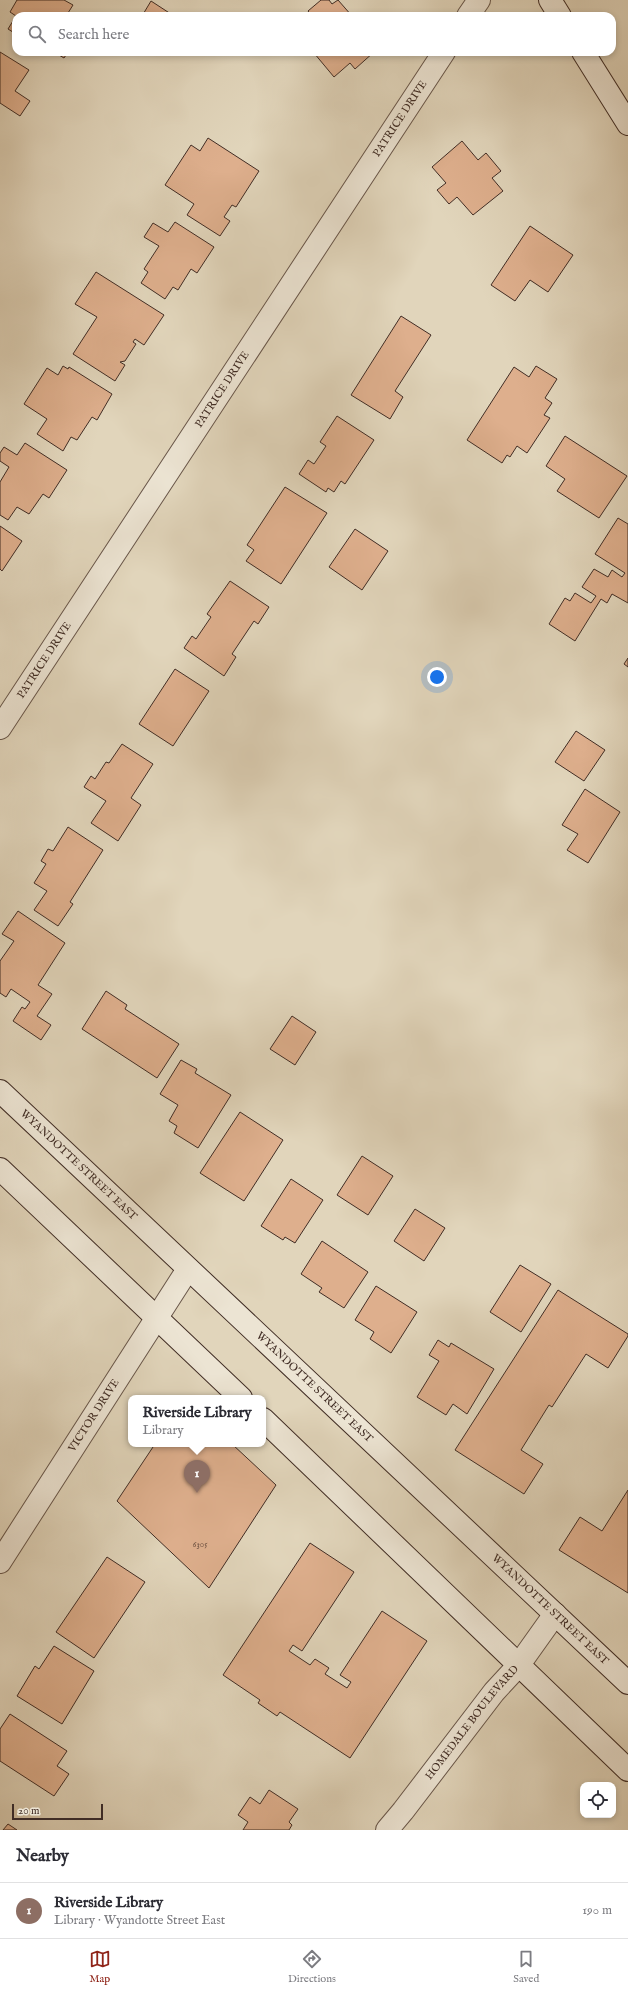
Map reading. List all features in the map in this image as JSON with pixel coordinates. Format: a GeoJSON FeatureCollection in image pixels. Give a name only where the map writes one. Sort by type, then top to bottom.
{"type":"FeatureCollection","features":[{"type":"Feature","properties":{"kind":"main road"},"geometry":{"type":"LineString","coordinates":[[471,12],[479,0]]}},
{"type":"Feature","properties":{"kind":"main road"},"geometry":{"type":"LineString","coordinates":[[550,0],[558,12]]}},
{"type":"Feature","properties":{"kind":"main road","name":"PATRICE DRIVE"},"geometry":{"type":"LineString","coordinates":[[0,728],[441,56]]}},
{"type":"Feature","properties":{"kind":"main road"},"geometry":{"type":"LineString","coordinates":[[586,56],[628,124]]}},
{"type":"Feature","properties":{"kind":"main road","name":"WYANDOTTE STREET EAST"},"geometry":{"type":"LineString","coordinates":[[0,1091],[628,1683]]}},
{"type":"Feature","properties":{"kind":"main road"},"geometry":{"type":"LineString","coordinates":[[0,1169],[238,1395]]}},
{"type":"Feature","properties":{"kind":"main road","name":"VICTOR DRIVE"},"geometry":{"type":"LineString","coordinates":[[0,1562],[188,1269]]}},
{"type":"Feature","properties":{"kind":"main road"},"geometry":{"type":"LineString","coordinates":[[266,1422],[518,1666],[628,1770]]}},
{"type":"Feature","properties":{"kind":"main road","name":"HOMEDALE BOULEVARD"},"geometry":{"type":"LineString","coordinates":[[387,1830],[494,1692],[518,1666],[555,1614]]}},
{"type":"Feature","properties":{"kind":"building"},"geometry":{"type":"Polygon","coordinates":[[[17,0],[64,0],[73,5],[69,12],[12,12],[12,13],[10,12],[17,0]]]}},
{"type":"Feature","properties":{"kind":"building"},"geometry":{"type":"Polygon","coordinates":[[[321,0],[329,0],[332,4],[338,0],[348,12],[309,12],[308,11],[321,0]]]}},
{"type":"Feature","properties":{"kind":"building"},"geometry":{"type":"Polygon","coordinates":[[[151,1],[168,12],[144,12],[151,1]]]}},
{"type":"Feature","properties":{"kind":"building"},"geometry":{"type":"Polygon","coordinates":[[[12,22],[12,32],[8,29],[12,22]]]}},
{"type":"Feature","properties":{"kind":"building"},"geometry":{"type":"Polygon","coordinates":[[[0,52],[29,70],[15,91],[30,101],[20,116],[0,103],[0,52]]]}},
{"type":"Feature","properties":{"kind":"building"},"geometry":{"type":"Polygon","coordinates":[[[316,56],[370,56],[355,69],[350,63],[334,77],[316,56]]]}},
{"type":"Feature","properties":{"kind":"building"},"geometry":{"type":"Polygon","coordinates":[[[208,138],[259,171],[236,207],[232,205],[224,217],[230,221],[220,236],[187,215],[194,204],[165,185],[191,145],[200,151],[208,138]]]}},
{"type":"Feature","properties":{"kind":"building"},"geometry":{"type":"Polygon","coordinates":[[[462,141],[478,160],[486,153],[501,171],[492,178],[503,191],[473,215],[457,197],[449,204],[437,190],[446,183],[432,167],[462,141]]]}},
{"type":"Feature","properties":{"kind":"building"},"geometry":{"type":"Polygon","coordinates":[[[175,222],[214,247],[197,273],[191,269],[178,290],[173,287],[165,299],[141,283],[148,272],[144,269],[159,246],[144,237],[153,223],[168,232],[175,222]]]}},
{"type":"Feature","properties":{"kind":"building"},"geometry":{"type":"Polygon","coordinates":[[[530,226],[573,255],[548,292],[530,280],[515,301],[491,285],[530,226]]]}},
{"type":"Feature","properties":{"kind":"building"},"geometry":{"type":"Polygon","coordinates":[[[96,272],[164,315],[144,345],[135,339],[133,342],[136,344],[125,361],[120,362],[125,365],[115,381],[73,354],[97,317],[75,304],[96,272]]]}},
{"type":"Feature","properties":{"kind":"building"},"geometry":{"type":"Polygon","coordinates":[[[401,316],[431,335],[395,391],[403,397],[390,419],[351,395],[401,316]]]}},
{"type":"Feature","properties":{"kind":"building"},"geometry":{"type":"Polygon","coordinates":[[[63,366],[68,369],[69,367],[112,394],[97,420],[92,417],[77,440],[71,437],[63,451],[37,434],[47,419],[24,404],[47,368],[58,375],[63,366]]]}},
{"type":"Feature","properties":{"kind":"building"},"geometry":{"type":"Polygon","coordinates":[[[536,366],[557,379],[545,398],[552,403],[544,415],[550,418],[527,453],[517,446],[510,457],[507,455],[502,463],[467,440],[514,367],[529,377],[536,366]]]}},
{"type":"Feature","properties":{"kind":"building"},"geometry":{"type":"Polygon","coordinates":[[[337,416],[374,440],[345,484],[341,481],[334,492],[328,488],[326,492],[299,474],[308,460],[314,464],[326,446],[320,442],[337,416]]]}},
{"type":"Feature","properties":{"kind":"building"},"geometry":{"type":"Polygon","coordinates":[[[565,436],[627,476],[599,518],[557,491],[565,479],[546,466],[565,436]]]}},
{"type":"Feature","properties":{"kind":"building"},"geometry":{"type":"Polygon","coordinates":[[[25,443],[67,470],[49,498],[43,494],[29,514],[17,507],[8,520],[0,515],[0,482],[9,467],[0,461],[0,453],[4,447],[17,455],[25,443]]]}},
{"type":"Feature","properties":{"kind":"building"},"geometry":{"type":"Polygon","coordinates":[[[285,487],[327,513],[281,584],[246,561],[254,550],[247,545],[285,487]]]}},
{"type":"Feature","properties":{"kind":"building"},"geometry":{"type":"Polygon","coordinates":[[[618,518],[628,524],[628,603],[612,594],[607,603],[601,599],[575,641],[549,624],[565,598],[570,601],[575,593],[591,603],[596,596],[582,587],[594,569],[608,577],[612,570],[622,577],[625,573],[595,554],[618,518]]]}},
{"type":"Feature","properties":{"kind":"building"},"geometry":{"type":"Polygon","coordinates":[[[0,526],[22,541],[2,571],[0,569],[0,526]]]}},
{"type":"Feature","properties":{"kind":"building"},"geometry":{"type":"Polygon","coordinates":[[[355,529],[388,551],[362,590],[329,567],[355,529]]]}},
{"type":"Feature","properties":{"kind":"building"},"geometry":{"type":"Polygon","coordinates":[[[230,581],[269,607],[258,624],[254,621],[232,654],[236,657],[224,676],[184,648],[192,636],[196,639],[211,617],[207,614],[230,581]]]}},
{"type":"Feature","properties":{"kind":"building"},"geometry":{"type":"Polygon","coordinates":[[[628,658],[628,667],[624,664],[628,658]]]}},
{"type":"Feature","properties":{"kind":"building"},"geometry":{"type":"Polygon","coordinates":[[[175,669],[209,691],[173,746],[139,724],[175,669]]]}},
{"type":"Feature","properties":{"kind":"building"},"geometry":{"type":"Polygon","coordinates":[[[576,731],[605,750],[584,781],[555,762],[576,731]]]}},
{"type":"Feature","properties":{"kind":"building"},"geometry":{"type":"Polygon","coordinates":[[[122,744],[153,764],[131,798],[141,805],[118,841],[91,823],[106,801],[84,787],[91,776],[95,779],[106,762],[109,763],[122,744]]]}},
{"type":"Feature","properties":{"kind":"building"},"geometry":{"type":"Polygon","coordinates":[[[585,789],[620,812],[588,863],[567,850],[578,834],[562,825],[585,789]]]}},
{"type":"Feature","properties":{"kind":"building"},"geometry":{"type":"Polygon","coordinates":[[[68,827],[103,850],[70,902],[73,904],[58,926],[34,910],[47,891],[34,883],[46,864],[41,861],[48,849],[53,851],[68,827]]]}},
{"type":"Feature","properties":{"kind":"building"},"geometry":{"type":"Polygon","coordinates":[[[18,911],[65,943],[38,985],[52,994],[37,1016],[51,1025],[41,1040],[13,1021],[22,1007],[25,1009],[30,1002],[11,989],[6,997],[0,993],[0,961],[14,941],[2,934],[18,911]]]}},
{"type":"Feature","properties":{"kind":"building"},"geometry":{"type":"Polygon","coordinates":[[[106,991],[127,1005],[125,1009],[179,1044],[157,1078],[82,1029],[106,991]]]}},
{"type":"Feature","properties":{"kind":"building"},"geometry":{"type":"Polygon","coordinates":[[[292,1016],[316,1032],[295,1065],[270,1049],[292,1016]]]}},
{"type":"Feature","properties":{"kind":"building"},"geometry":{"type":"Polygon","coordinates":[[[181,1060],[197,1069],[195,1073],[231,1095],[198,1148],[174,1133],[177,1126],[169,1121],[178,1105],[160,1094],[181,1060]]]}},
{"type":"Feature","properties":{"kind":"building"},"geometry":{"type":"Polygon","coordinates":[[[240,1112],[283,1140],[244,1201],[200,1173],[240,1112]]]}},
{"type":"Feature","properties":{"kind":"building"},"geometry":{"type":"Polygon","coordinates":[[[362,1156],[393,1176],[368,1215],[337,1195],[362,1156]]]}},
{"type":"Feature","properties":{"kind":"building"},"geometry":{"type":"Polygon","coordinates":[[[291,1179],[323,1200],[295,1243],[285,1237],[283,1240],[261,1226],[291,1179]]]}},
{"type":"Feature","properties":{"kind":"building"},"geometry":{"type":"Polygon","coordinates":[[[415,1209],[445,1228],[424,1261],[394,1241],[415,1209]]]}},
{"type":"Feature","properties":{"kind":"building"},"geometry":{"type":"Polygon","coordinates":[[[322,1241],[368,1272],[344,1308],[319,1292],[322,1288],[301,1274],[322,1241]]]}},
{"type":"Feature","properties":{"kind":"building"},"geometry":{"type":"Polygon","coordinates":[[[520,1265],[551,1284],[521,1332],[490,1312],[520,1265]]]}},
{"type":"Feature","properties":{"kind":"building"},"geometry":{"type":"Polygon","coordinates":[[[376,1286],[417,1312],[391,1353],[370,1339],[374,1332],[355,1320],[376,1286]]]}},
{"type":"Feature","properties":{"kind":"building"},"geometry":{"type":"Polygon","coordinates":[[[558,1290],[628,1334],[628,1336],[608,1368],[586,1354],[552,1407],[549,1405],[521,1450],[543,1464],[524,1494],[455,1450],[558,1290]]]}},
{"type":"Feature","properties":{"kind":"building"},"geometry":{"type":"Polygon","coordinates":[[[438,1340],[449,1347],[451,1343],[494,1369],[467,1414],[453,1404],[446,1415],[417,1397],[439,1361],[429,1355],[438,1340]]]}},
{"type":"Feature","properties":{"kind":"building"},"geometry":{"type":"Polygon","coordinates":[[[153,1447],[235,1447],[276,1485],[209,1588],[117,1501],[153,1447]]]}},
{"type":"Feature","properties":{"kind":"building"},"geometry":{"type":"Polygon","coordinates":[[[628,1490],[628,1593],[559,1550],[580,1517],[602,1531],[628,1490]]]}},
{"type":"Feature","properties":{"kind":"building"},"geometry":{"type":"Polygon","coordinates":[[[310,1543],[354,1572],[302,1651],[293,1645],[289,1651],[310,1665],[315,1659],[329,1668],[325,1674],[347,1688],[351,1682],[340,1675],[382,1611],[427,1641],[350,1758],[280,1712],[277,1716],[258,1703],[260,1700],[223,1675],[310,1543]]]}},
{"type":"Feature","properties":{"kind":"building"},"geometry":{"type":"Polygon","coordinates":[[[107,1557],[145,1582],[94,1658],[56,1632],[107,1557]]]}},
{"type":"Feature","properties":{"kind":"building"},"geometry":{"type":"Polygon","coordinates":[[[54,1646],[94,1671],[62,1724],[17,1696],[35,1666],[39,1669],[54,1646]]]}},
{"type":"Feature","properties":{"kind":"building"},"geometry":{"type":"Polygon","coordinates":[[[10,1714],[67,1751],[57,1766],[69,1774],[54,1796],[0,1761],[0,1729],[10,1714]]]}},
{"type":"Feature","properties":{"kind":"building"},"geometry":{"type":"Polygon","coordinates":[[[269,1790],[298,1809],[289,1822],[292,1825],[289,1830],[243,1830],[248,1822],[238,1815],[250,1797],[260,1804],[269,1790]]]}},
{"type":"Feature","properties":{"kind":"building"},"geometry":{"type":"Polygon","coordinates":[[[8,1824],[17,1830],[3,1830],[8,1824]]]}},
{"type":"Feature","properties":{"kind":"place","name":"Riverside Library"},"geometry":{"type":"Point","coordinates":[197,1493]}}]}
